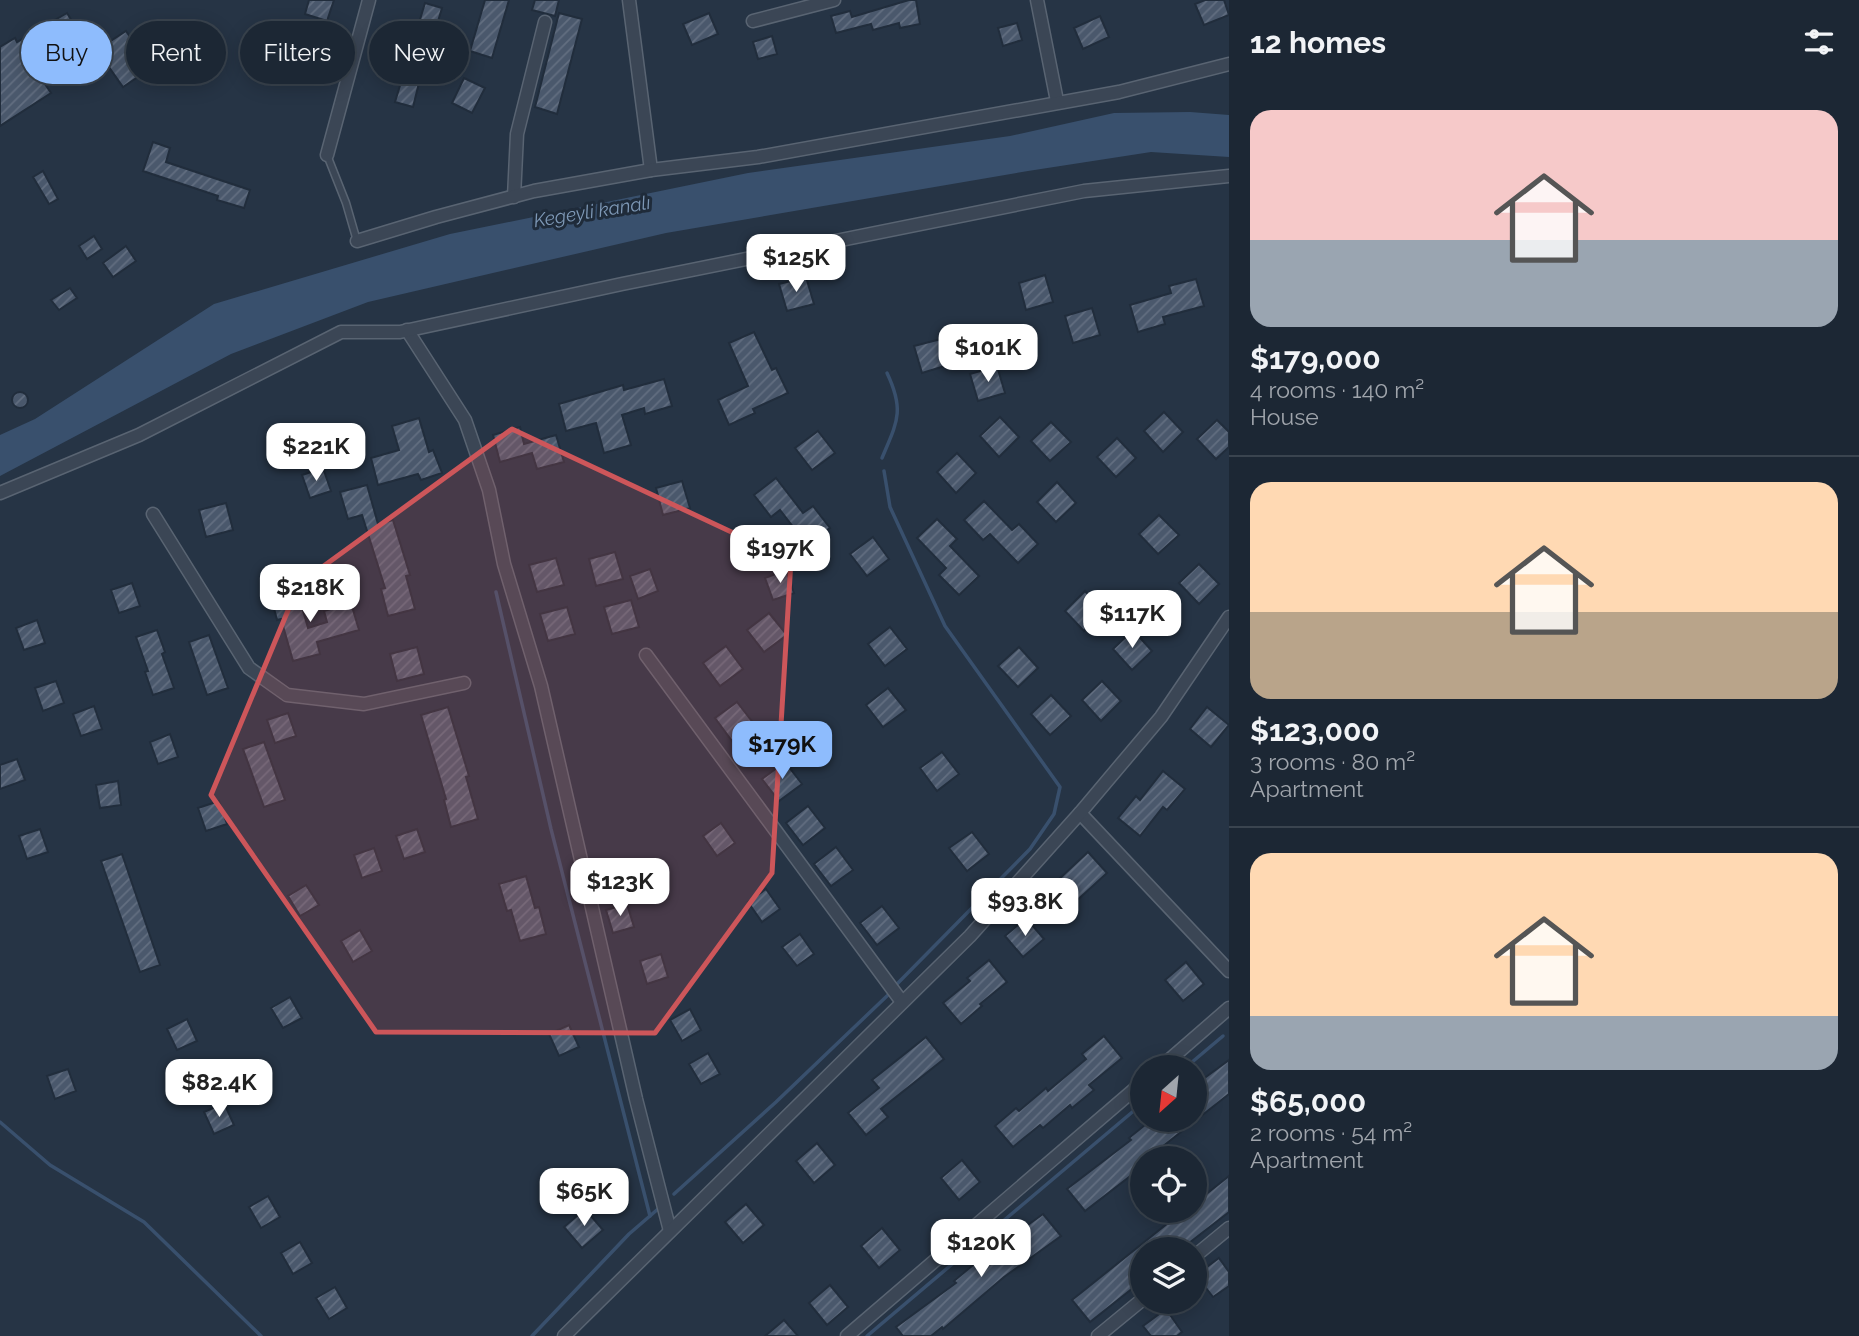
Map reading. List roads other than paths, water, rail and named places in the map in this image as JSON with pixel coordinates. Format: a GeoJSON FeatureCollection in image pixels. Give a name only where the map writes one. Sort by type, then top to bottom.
{"type":"FeatureCollection","features":[{"type":"Feature","properties":{"kind":"street"},"geometry":{"type":"LineString","coordinates":[[327,155],[369,0]]}},
{"type":"Feature","properties":{"kind":"street"},"geometry":{"type":"LineString","coordinates":[[628,0],[651,170]]}},
{"type":"Feature","properties":{"kind":"street"},"geometry":{"type":"LineString","coordinates":[[753,21],[834,0]]}},
{"type":"Feature","properties":{"kind":"street"},"geometry":{"type":"LineString","coordinates":[[1037,0],[1057,101]]}},
{"type":"Feature","properties":{"kind":"street"},"geometry":{"type":"LineString","coordinates":[[514,197],[517,134],[545,22]]}},
{"type":"Feature","properties":{"kind":"street"},"geometry":{"type":"LineString","coordinates":[[357,241],[514,197],[651,170],[758,157],[1057,101],[1119,92],[1229,64]]}},
{"type":"Feature","properties":{"kind":"street"},"geometry":{"type":"LineString","coordinates":[[0,493],[139,435],[341,332],[386,333],[408,330],[1084,191],[1229,176]]}},
{"type":"Feature","properties":{"kind":"street"},"geometry":{"type":"LineString","coordinates":[[408,330],[465,420],[489,490],[504,564],[541,686],[636,1099],[670,1231]]}},
{"type":"Feature","properties":{"kind":"street"},"geometry":{"type":"LineString","coordinates":[[153,514],[249,668],[287,695],[364,704],[464,683]]}},
{"type":"Feature","properties":{"kind":"street"},"geometry":{"type":"LineString","coordinates":[[564,1336],[970,936],[1161,717],[1229,617]]}},
{"type":"Feature","properties":{"kind":"street"},"geometry":{"type":"LineString","coordinates":[[646,655],[902,1002]]}},
{"type":"Feature","properties":{"kind":"street"},"geometry":{"type":"LineString","coordinates":[[1080,813],[1229,971]]}},
{"type":"Feature","properties":{"kind":"street"},"geometry":{"type":"LineString","coordinates":[[1175,1055],[1229,1008]]}},
{"type":"Feature","properties":{"kind":"street"},"geometry":{"type":"LineString","coordinates":[[847,1336],[1130,1093]]}},
{"type":"Feature","properties":{"kind":"street"},"geometry":{"type":"LineString","coordinates":[[1207,1245],[1229,1228]]}},
{"type":"Feature","properties":{"kind":"street"},"geometry":{"type":"LineString","coordinates":[[1098,1336],[1130,1310]]}},
{"type":"Feature","properties":{"kind":"lane"},"geometry":{"type":"LineString","coordinates":[[327,155],[346,203],[357,241]]}},
{"type":"Feature","properties":{"kind":"water","name":"Kegeyli kanalı"},"geometry":{"type":"Polygon","coordinates":[[[1190,112],[1229,115],[1229,157],[1151,152],[1028,171],[666,233],[368,302],[231,354],[0,476],[0,435],[35,419],[214,304],[450,234],[748,173],[1010,136],[1114,113],[1190,112]]]}},
{"type":"Feature","properties":{"kind":"waterway"},"geometry":{"type":"LineString","coordinates":[[882,458],[897,416],[896,397],[887,373]]}},
{"type":"Feature","properties":{"kind":"waterway"},"geometry":{"type":"LineString","coordinates":[[884,471],[890,507],[945,626],[1060,787],[1054,814],[1030,849],[896,985]]}},
{"type":"Feature","properties":{"kind":"waterway"},"geometry":{"type":"LineString","coordinates":[[496,592],[551,829],[650,1216]]}},
{"type":"Feature","properties":{"kind":"waterway"},"geometry":{"type":"LineString","coordinates":[[674,1194],[888,995]]}},
{"type":"Feature","properties":{"kind":"waterway"},"geometry":{"type":"LineString","coordinates":[[1200,1055],[1223,1036]]}},
{"type":"Feature","properties":{"kind":"waterway"},"geometry":{"type":"LineString","coordinates":[[867,1336],[1130,1114]]}},
{"type":"Feature","properties":{"kind":"waterway"},"geometry":{"type":"LineString","coordinates":[[0,1122],[50,1165],[144,1222],[261,1336]]}},
{"type":"Feature","properties":{"kind":"waterway"},"geometry":{"type":"LineString","coordinates":[[532,1336],[629,1234],[658,1209]]}}]}
